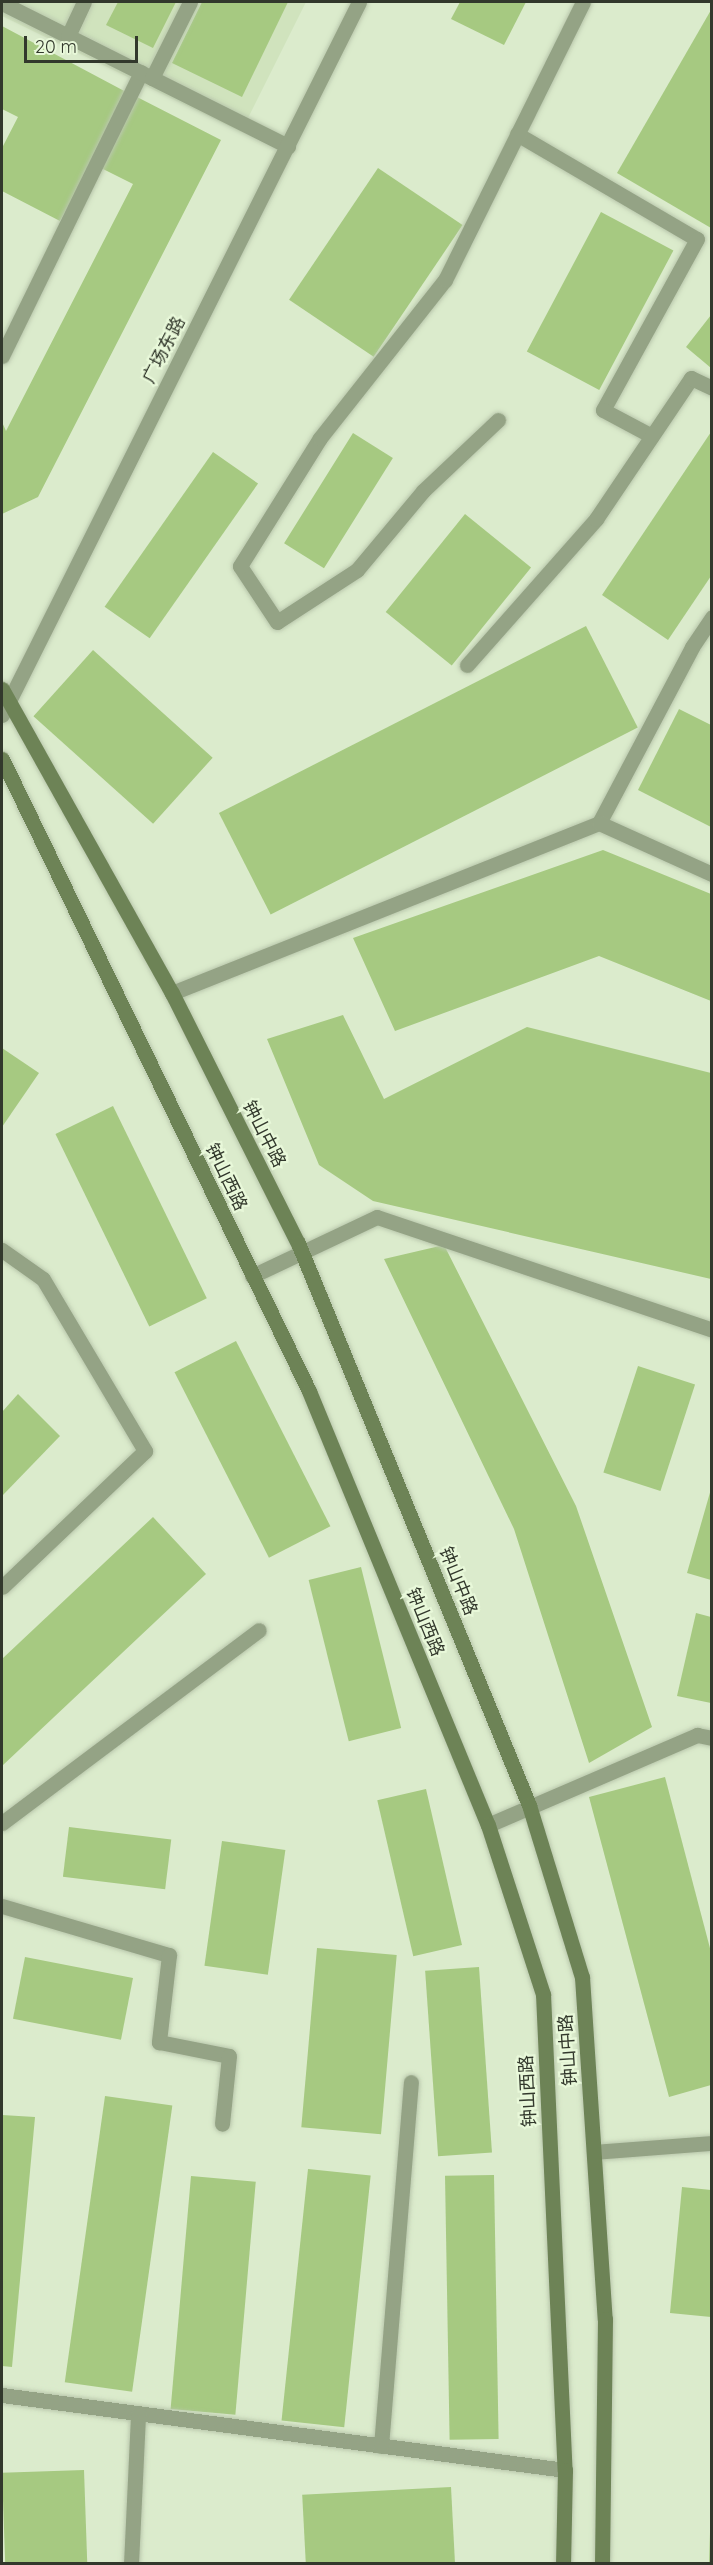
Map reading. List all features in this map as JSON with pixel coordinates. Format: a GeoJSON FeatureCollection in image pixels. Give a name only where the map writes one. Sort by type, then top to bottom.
{"type":"FeatureCollection","features":[{"type":"Feature","properties":{"kind":"main road","name":"钟山中路"},"geometry":{"type":"LineString","coordinates":[[2,689],[5,710],[172,993],[302,1251],[529,1804],[582,1977],[605,2319],[602,2564]]}},
{"type":"Feature","properties":{"kind":"main road","name":"钟山西路"},"geometry":{"type":"LineString","coordinates":[[2,759],[309,1390],[488,1825],[543,1994],[565,2470],[563,2564]]}},
{"type":"Feature","properties":{"kind":"street"},"geometry":{"type":"LineString","coordinates":[[68,36],[84,2]]}},
{"type":"Feature","properties":{"kind":"street"},"geometry":{"type":"LineString","coordinates":[[2,356],[147,75],[190,2]]}},
{"type":"Feature","properties":{"kind":"street","name":"广场东路"},"geometry":{"type":"LineString","coordinates":[[5,710],[359,2]]}},
{"type":"Feature","properties":{"kind":"street"},"geometry":{"type":"LineString","coordinates":[[498,420],[423,490],[357,570],[277,622],[240,566],[320,438],[445,280],[583,2]]}},
{"type":"Feature","properties":{"kind":"street"},"geometry":{"type":"LineString","coordinates":[[2,3],[288,146]]}},
{"type":"Feature","properties":{"kind":"street"},"geometry":{"type":"LineString","coordinates":[[517,134],[697,239],[603,410],[652,436]]}},
{"type":"Feature","properties":{"kind":"street"},"geometry":{"type":"LineString","coordinates":[[467,665],[596,519],[692,378],[711,388]]}},
{"type":"Feature","properties":{"kind":"street"},"geometry":{"type":"LineString","coordinates":[[172,993],[599,823],[692,647],[711,617]]}},
{"type":"Feature","properties":{"kind":"street"},"geometry":{"type":"LineString","coordinates":[[599,823],[711,874]]}},
{"type":"Feature","properties":{"kind":"street"},"geometry":{"type":"LineString","coordinates":[[252,1276],[377,1217],[711,1330]]}},
{"type":"Feature","properties":{"kind":"street"},"geometry":{"type":"LineString","coordinates":[[2,1250],[43,1279],[146,1451],[2,1587]]}},
{"type":"Feature","properties":{"kind":"street"},"geometry":{"type":"LineString","coordinates":[[2,1823],[259,1630]]}},
{"type":"Feature","properties":{"kind":"street"},"geometry":{"type":"LineString","coordinates":[[488,1825],[529,1804],[697,1735],[711,1738]]}},
{"type":"Feature","properties":{"kind":"street"},"geometry":{"type":"LineString","coordinates":[[2,1906],[169,1955],[159,2042],[229,2056],[222,2124]]}},
{"type":"Feature","properties":{"kind":"street"},"geometry":{"type":"LineString","coordinates":[[381,2446],[411,2082]]}},
{"type":"Feature","properties":{"kind":"street"},"geometry":{"type":"LineString","coordinates":[[594,2152],[711,2143]]}},
{"type":"Feature","properties":{"kind":"street"},"geometry":{"type":"LineString","coordinates":[[2,2395],[565,2470]]}},
{"type":"Feature","properties":{"kind":"street"},"geometry":{"type":"LineString","coordinates":[[131,2564],[138,2413]]}},
{"type":"Feature","properties":{"kind":"shaded area"},"geometry":{"type":"Polygon","coordinates":[[[2,2],[306,2],[241,132],[2,16],[2,2]]]}},
{"type":"Feature","properties":{"kind":"building"},"geometry":{"type":"Polygon","coordinates":[[[118,2],[176,2],[153,48],[106,25],[118,2]]]}},
{"type":"Feature","properties":{"kind":"building"},"geometry":{"type":"Polygon","coordinates":[[[202,2],[288,2],[242,97],[172,63],[202,2]]]}},
{"type":"Feature","properties":{"kind":"building"},"geometry":{"type":"Polygon","coordinates":[[[460,2],[526,2],[504,45],[451,19],[460,2]]]}},
{"type":"Feature","properties":{"kind":"building"},"geometry":{"type":"Polygon","coordinates":[[[711,10],[711,228],[617,173],[711,10]]]}},
{"type":"Feature","properties":{"kind":"building"},"geometry":{"type":"Polygon","coordinates":[[[2,26],[128,93],[60,221],[2,191],[2,148],[18,117],[2,109],[2,26]]]}},
{"type":"Feature","properties":{"kind":"building"},"geometry":{"type":"Polygon","coordinates":[[[137,97],[221,140],[38,497],[2,514],[2,422],[6,431],[133,184],[101,168],[137,97]]]}},
{"type":"Feature","properties":{"kind":"building"},"geometry":{"type":"Polygon","coordinates":[[[378,168],[463,225],[374,357],[289,300],[378,168]]]}},
{"type":"Feature","properties":{"kind":"building"},"geometry":{"type":"Polygon","coordinates":[[[601,212],[673,250],[599,390],[527,352],[601,212]]]}},
{"type":"Feature","properties":{"kind":"building"},"geometry":{"type":"Polygon","coordinates":[[[711,315],[711,368],[686,347],[711,315]]]}},
{"type":"Feature","properties":{"kind":"building"},"geometry":{"type":"Polygon","coordinates":[[[711,432],[711,576],[668,640],[602,595],[711,432]]]}},
{"type":"Feature","properties":{"kind":"building"},"geometry":{"type":"Polygon","coordinates":[[[353,433],[393,458],[324,568],[284,543],[353,433]]]}},
{"type":"Feature","properties":{"kind":"building"},"geometry":{"type":"Polygon","coordinates":[[[213,452],[258,484],[150,638],[105,607],[213,452]]]}},
{"type":"Feature","properties":{"kind":"building"},"geometry":{"type":"Polygon","coordinates":[[[465,514],[531,567],[452,665],[386,612],[465,514]]]}},
{"type":"Feature","properties":{"kind":"building"},"geometry":{"type":"Polygon","coordinates":[[[586,626],[638,728],[271,915],[219,813],[586,626]]]}},
{"type":"Feature","properties":{"kind":"building"},"geometry":{"type":"Polygon","coordinates":[[[93,650],[213,758],[153,824],[33,716],[93,650]]]}},
{"type":"Feature","properties":{"kind":"building"},"geometry":{"type":"Polygon","coordinates":[[[679,709],[711,725],[711,827],[638,790],[679,709]]]}},
{"type":"Feature","properties":{"kind":"building"},"geometry":{"type":"Polygon","coordinates":[[[603,850],[711,894],[711,1001],[599,956],[395,1031],[353,938],[603,850]]]}},
{"type":"Feature","properties":{"kind":"building"},"geometry":{"type":"Polygon","coordinates":[[[343,1015],[384,1099],[527,1027],[711,1073],[711,1279],[373,1201],[319,1165],[267,1039],[343,1015]]]}},
{"type":"Feature","properties":{"kind":"building"},"geometry":{"type":"Polygon","coordinates":[[[2,1048],[39,1073],[2,1127],[2,1048]]]}},
{"type":"Feature","properties":{"kind":"building"},"geometry":{"type":"Polygon","coordinates":[[[113,1106],[207,1298],[149,1326],[55,1134],[113,1106]]]}},
{"type":"Feature","properties":{"kind":"building"},"geometry":{"type":"Polygon","coordinates":[[[444,1245],[576,1506],[652,1727],[589,1763],[514,1529],[384,1259],[444,1245]]]}},
{"type":"Feature","properties":{"kind":"building"},"geometry":{"type":"Polygon","coordinates":[[[236,1341],[330,1526],[269,1558],[175,1372],[236,1341]]]}},
{"type":"Feature","properties":{"kind":"building"},"geometry":{"type":"Polygon","coordinates":[[[638,1366],[695,1385],[660,1491],[603,1473],[638,1366]]]}},
{"type":"Feature","properties":{"kind":"building"},"geometry":{"type":"Polygon","coordinates":[[[18,1394],[60,1436],[2,1496],[2,1412],[18,1394]]]}},
{"type":"Feature","properties":{"kind":"building"},"geometry":{"type":"Polygon","coordinates":[[[711,1489],[711,1580],[687,1573],[711,1489]]]}},
{"type":"Feature","properties":{"kind":"building"},"geometry":{"type":"Polygon","coordinates":[[[153,1517],[206,1574],[2,1766],[2,1659],[153,1517]]]}},
{"type":"Feature","properties":{"kind":"building"},"geometry":{"type":"Polygon","coordinates":[[[361,1567],[401,1728],[349,1741],[309,1580],[361,1567]]]}},
{"type":"Feature","properties":{"kind":"building"},"geometry":{"type":"Polygon","coordinates":[[[696,1613],[711,1617],[711,1703],[677,1696],[696,1613]]]}},
{"type":"Feature","properties":{"kind":"building"},"geometry":{"type":"Polygon","coordinates":[[[665,1777],[711,1952],[711,2085],[669,2097],[589,1797],[665,1777]]]}},
{"type":"Feature","properties":{"kind":"building"},"geometry":{"type":"Polygon","coordinates":[[[426,1789],[462,1945],[413,1956],[377,1800],[426,1789]]]}},
{"type":"Feature","properties":{"kind":"building"},"geometry":{"type":"Polygon","coordinates":[[[69,1827],[171,1840],[165,1889],[63,1877],[69,1827]]]}},
{"type":"Feature","properties":{"kind":"building"},"geometry":{"type":"Polygon","coordinates":[[[222,1841],[285,1850],[268,1975],[204,1966],[222,1841]]]}},
{"type":"Feature","properties":{"kind":"building"},"geometry":{"type":"Polygon","coordinates":[[[317,1948],[397,1955],[381,2134],[301,2127],[317,1948]]]}},
{"type":"Feature","properties":{"kind":"building"},"geometry":{"type":"Polygon","coordinates":[[[25,1957],[133,1978],[121,2040],[13,2019],[25,1957]]]}},
{"type":"Feature","properties":{"kind":"building"},"geometry":{"type":"Polygon","coordinates":[[[479,1967],[492,2153],[438,2156],[425,1971],[479,1967]]]}},
{"type":"Feature","properties":{"kind":"building"},"geometry":{"type":"Polygon","coordinates":[[[105,2096],[172,2105],[132,2392],[65,2382],[105,2096]]]}},
{"type":"Feature","properties":{"kind":"building"},"geometry":{"type":"Polygon","coordinates":[[[2,2115],[35,2117],[12,2367],[2,2366],[2,2115]]]}},
{"type":"Feature","properties":{"kind":"building"},"geometry":{"type":"Polygon","coordinates":[[[308,2169],[371,2176],[344,2427],[282,2421],[308,2169]]]}},
{"type":"Feature","properties":{"kind":"building"},"geometry":{"type":"Polygon","coordinates":[[[494,2175],[499,2439],[450,2440],[445,2176],[494,2175]]]}},
{"type":"Feature","properties":{"kind":"building"},"geometry":{"type":"Polygon","coordinates":[[[191,2176],[256,2182],[235,2415],[171,2409],[191,2176]]]}},
{"type":"Feature","properties":{"kind":"building"},"geometry":{"type":"Polygon","coordinates":[[[682,2187],[711,2190],[711,2317],[670,2313],[682,2187]]]}},
{"type":"Feature","properties":{"kind":"building"},"geometry":{"type":"Polygon","coordinates":[[[84,2470],[87,2564],[5,2564],[2,2473],[84,2470]]]}},
{"type":"Feature","properties":{"kind":"building"},"geometry":{"type":"Polygon","coordinates":[[[451,2487],[455,2564],[306,2564],[302,2495],[451,2487]]]}},
{"type":"Feature","properties":{"kind":"building"},"geometry":{"type":"Polygon","coordinates":[[[710,2532],[711,2564],[709,2564],[710,2532]]]}}]}
